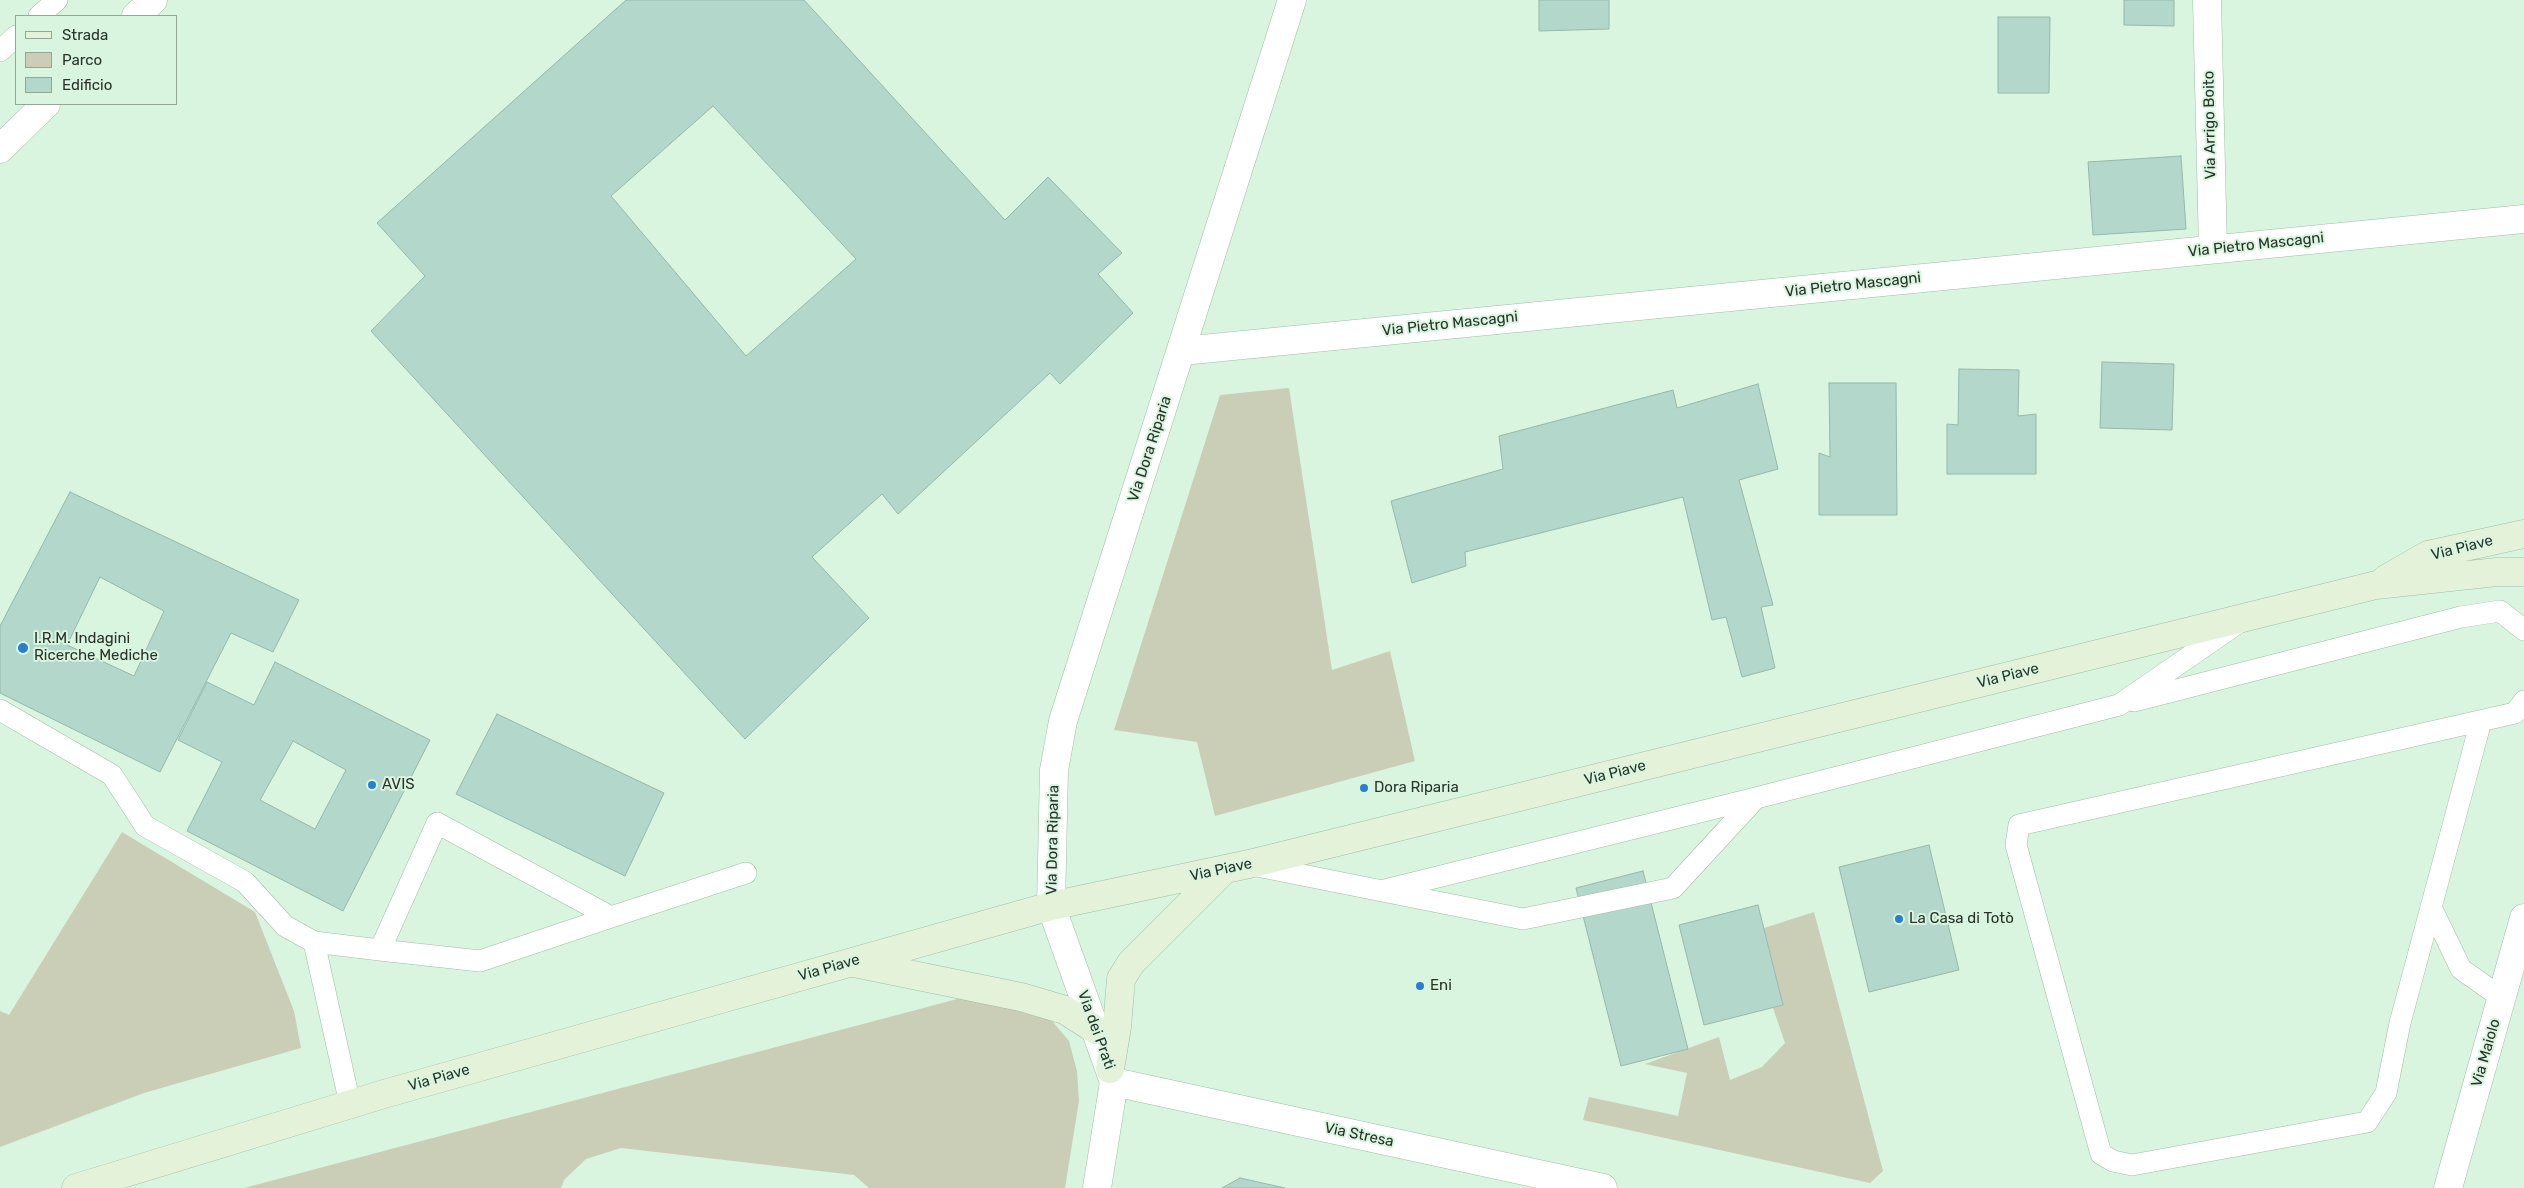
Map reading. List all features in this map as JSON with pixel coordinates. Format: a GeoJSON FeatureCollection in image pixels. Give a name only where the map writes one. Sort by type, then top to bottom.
{"type":"FeatureCollection","features":[{"type":"Feature","properties":{"kind":"main road","name":"Via Piave"},"geometry":{"type":"LineString","coordinates":[[2376,585],[2428,555],[2524,534]]}},
{"type":"Feature","properties":{"kind":"main road","name":"Via Piave"},"geometry":{"type":"LineString","coordinates":[[76,1188],[350,1104],[1051,906],[1237,866],[2376,585],[2497,572],[2524,572]]}},
{"type":"Feature","properties":{"kind":"main road"},"geometry":{"type":"LineString","coordinates":[[1112,1076],[1121,979],[1131,963],[1237,866]]}},
{"type":"Feature","properties":{"kind":"main road"},"geometry":{"type":"LineString","coordinates":[[850,962],[1021,997],[1064,1010],[1096,1030]]}},
{"type":"Feature","properties":{"kind":"street"},"geometry":{"type":"LineString","coordinates":[[137,15],[153,0]]}},
{"type":"Feature","properties":{"kind":"street","name":"Via Dora Riparia"},"geometry":{"type":"LineString","coordinates":[[1051,906],[1054,770],[1064,721],[1292,0]]}},
{"type":"Feature","properties":{"kind":"street","name":"Via Arrigo Boito"},"geometry":{"type":"LineString","coordinates":[[2207,0],[2213,249]]}},
{"type":"Feature","properties":{"kind":"street"},"geometry":{"type":"LineString","coordinates":[[0,149],[45,105]]}},
{"type":"Feature","properties":{"kind":"street","name":"Via Pietro Mascagni"},"geometry":{"type":"LineString","coordinates":[[1182,351],[2524,219]]}},
{"type":"Feature","properties":{"kind":"street","name":"Via dei Prati"},"geometry":{"type":"LineString","coordinates":[[1051,906],[1112,1076],[1097,1188]]}},
{"type":"Feature","properties":{"kind":"street","name":"Via Maiolo"},"geometry":{"type":"LineString","coordinates":[[2448,1188],[2524,918]]}},
{"type":"Feature","properties":{"kind":"street","name":"Via Stresa"},"geometry":{"type":"LineString","coordinates":[[1112,1076],[1603,1188]]}},
{"type":"Feature","properties":{"kind":"lane"},"geometry":{"type":"LineString","coordinates":[[40,15],[57,0]]}},
{"type":"Feature","properties":{"kind":"lane"},"geometry":{"type":"LineString","coordinates":[[0,51],[15,37]]}},
{"type":"Feature","properties":{"kind":"lane"},"geometry":{"type":"LineString","coordinates":[[1379,892],[1756,798],[2461,616],[2500,611],[2524,630]]}},
{"type":"Feature","properties":{"kind":"lane"},"geometry":{"type":"LineString","coordinates":[[2119,704],[2249,616]]}},
{"type":"Feature","properties":{"kind":"lane"},"geometry":{"type":"LineString","coordinates":[[2481,721],[2400,1023],[2386,1093],[2367,1122],[2132,1165],[2113,1161],[2101,1154],[2016,845],[2018,825],[2481,721],[2515,714],[2524,701]]}},
{"type":"Feature","properties":{"kind":"lane"},"geometry":{"type":"LineString","coordinates":[[0,710],[112,775],[145,826],[245,882],[285,926],[314,942],[480,961],[746,873]]}},
{"type":"Feature","properties":{"kind":"lane"},"geometry":{"type":"LineString","coordinates":[[1237,866],[1523,920],[1673,888],[1756,798]]}},
{"type":"Feature","properties":{"kind":"lane"},"geometry":{"type":"LineString","coordinates":[[380,950],[437,823],[611,918]]}},
{"type":"Feature","properties":{"kind":"lane"},"geometry":{"type":"LineString","coordinates":[[2431,907],[2461,970],[2502,998]]}},
{"type":"Feature","properties":{"kind":"lane"},"geometry":{"type":"LineString","coordinates":[[314,942],[350,1104]]}},
{"type":"Feature","properties":{"kind":"green space"},"geometry":{"type":"Polygon","coordinates":[[[1289,388],[1332,670],[1390,651],[1415,761],[1215,816],[1197,742],[1114,730],[1220,395],[1289,388]]]}},
{"type":"Feature","properties":{"kind":"green space"},"geometry":{"type":"Polygon","coordinates":[[[122,832],[255,912],[294,1011],[301,1048],[144,1093],[0,1147],[0,1011],[9,1015],[122,832]]]}},
{"type":"Feature","properties":{"kind":"green space"},"geometry":{"type":"Polygon","coordinates":[[[1814,912],[1883,1171],[1870,1183],[1583,1120],[1589,1097],[1678,1116],[1687,1073],[1645,1064],[1719,1037],[1730,1080],[1762,1067],[1785,1043],[1773,1008],[1783,1005],[1764,928],[1814,912]]]}},
{"type":"Feature","properties":{"kind":"green space"},"geometry":{"type":"Polygon","coordinates":[[[961,998],[1014,1002],[1053,1022],[1069,1041],[1077,1071],[1079,1101],[1065,1188],[869,1188],[854,1175],[621,1148],[586,1159],[564,1180],[561,1188],[244,1188],[961,998]]]}},
{"type":"Feature","properties":{"kind":"building"},"geometry":{"type":"Polygon","coordinates":[[[626,0],[804,0],[1005,220],[1048,177],[1122,253],[1098,274],[1133,313],[1060,384],[1050,373],[898,514],[882,494],[812,557],[869,618],[745,739],[371,331],[425,276],[377,223],[626,0]],[[713,106],[611,196],[746,356],[856,259],[713,106]]]}},
{"type":"Feature","properties":{"kind":"building"},"geometry":{"type":"Polygon","coordinates":[[[1539,0],[1609,0],[1609,29],[1539,31],[1539,0]]]}},
{"type":"Feature","properties":{"kind":"building"},"geometry":{"type":"Polygon","coordinates":[[[2124,0],[2174,0],[2174,26],[2124,25],[2124,0]]]}},
{"type":"Feature","properties":{"kind":"building"},"geometry":{"type":"Polygon","coordinates":[[[1998,17],[2050,17],[2049,93],[1998,93],[1998,17]]]}},
{"type":"Feature","properties":{"kind":"building"},"geometry":{"type":"Polygon","coordinates":[[[2181,156],[2186,229],[2093,235],[2088,162],[2181,156]]]}},
{"type":"Feature","properties":{"kind":"building"},"geometry":{"type":"Polygon","coordinates":[[[2102,362],[2174,364],[2172,430],[2100,428],[2102,362]]]}},
{"type":"Feature","properties":{"kind":"building"},"geometry":{"type":"Polygon","coordinates":[[[1959,369],[2019,370],[2018,416],[2036,414],[2036,474],[1947,474],[1947,424],[1958,425],[1959,369]]]}},
{"type":"Feature","properties":{"kind":"building"},"geometry":{"type":"Polygon","coordinates":[[[1829,383],[1896,383],[1897,515],[1819,515],[1819,453],[1830,457],[1829,383]]]}},
{"type":"Feature","properties":{"kind":"building"},"geometry":{"type":"Polygon","coordinates":[[[1758,384],[1778,469],[1739,480],[1773,605],[1761,607],[1775,668],[1742,677],[1726,617],[1712,620],[1683,497],[1465,552],[1466,566],[1412,583],[1391,501],[1503,469],[1499,436],[1673,390],[1677,408],[1758,384]]]}},
{"type":"Feature","properties":{"kind":"building"},"geometry":{"type":"Polygon","coordinates":[[[70,492],[299,600],[273,652],[231,633],[160,772],[0,693],[0,626],[70,492]],[[100,577],[67,645],[134,676],[164,611],[100,577]]]}},
{"type":"Feature","properties":{"kind":"building","name":"AVIS"},"geometry":{"type":"Polygon","coordinates":[[[275,662],[430,740],[343,911],[187,831],[222,762],[178,740],[207,682],[254,705],[275,662]],[[293,741],[260,800],[315,829],[346,770],[293,741]]]}},
{"type":"Feature","properties":{"kind":"building"},"geometry":{"type":"Polygon","coordinates":[[[497,714],[664,793],[625,876],[456,794],[497,714]]]}},
{"type":"Feature","properties":{"kind":"building","name":"La Casa di Totò"},"geometry":{"type":"Polygon","coordinates":[[[1929,845],[1959,970],[1869,992],[1839,867],[1929,845]]]}},
{"type":"Feature","properties":{"kind":"building"},"geometry":{"type":"Polygon","coordinates":[[[1643,871],[1688,1049],[1621,1066],[1576,888],[1643,871]]]}},
{"type":"Feature","properties":{"kind":"building"},"geometry":{"type":"Polygon","coordinates":[[[1758,905],[1783,1005],[1704,1025],[1679,925],[1758,905]]]}},
{"type":"Feature","properties":{"kind":"building"},"geometry":{"type":"Polygon","coordinates":[[[1240,1178],[1285,1188],[1222,1188],[1240,1178]]]}},
{"type":"Feature","properties":{"kind":"place","name":"I.R.M. Indagini Ricerche Mediche"},"geometry":{"type":"Point","coordinates":[23,648]}},
{"type":"Feature","properties":{"kind":"place","name":"AVIS"},"geometry":{"type":"Point","coordinates":[372,785]}},
{"type":"Feature","properties":{"kind":"place","name":"Dora Riparia"},"geometry":{"type":"Point","coordinates":[1364,788]}},
{"type":"Feature","properties":{"kind":"place","name":"La Casa di Totò"},"geometry":{"type":"Point","coordinates":[1899,919]}},
{"type":"Feature","properties":{"kind":"place","name":"Eni"},"geometry":{"type":"Point","coordinates":[1420,986]}}]}
